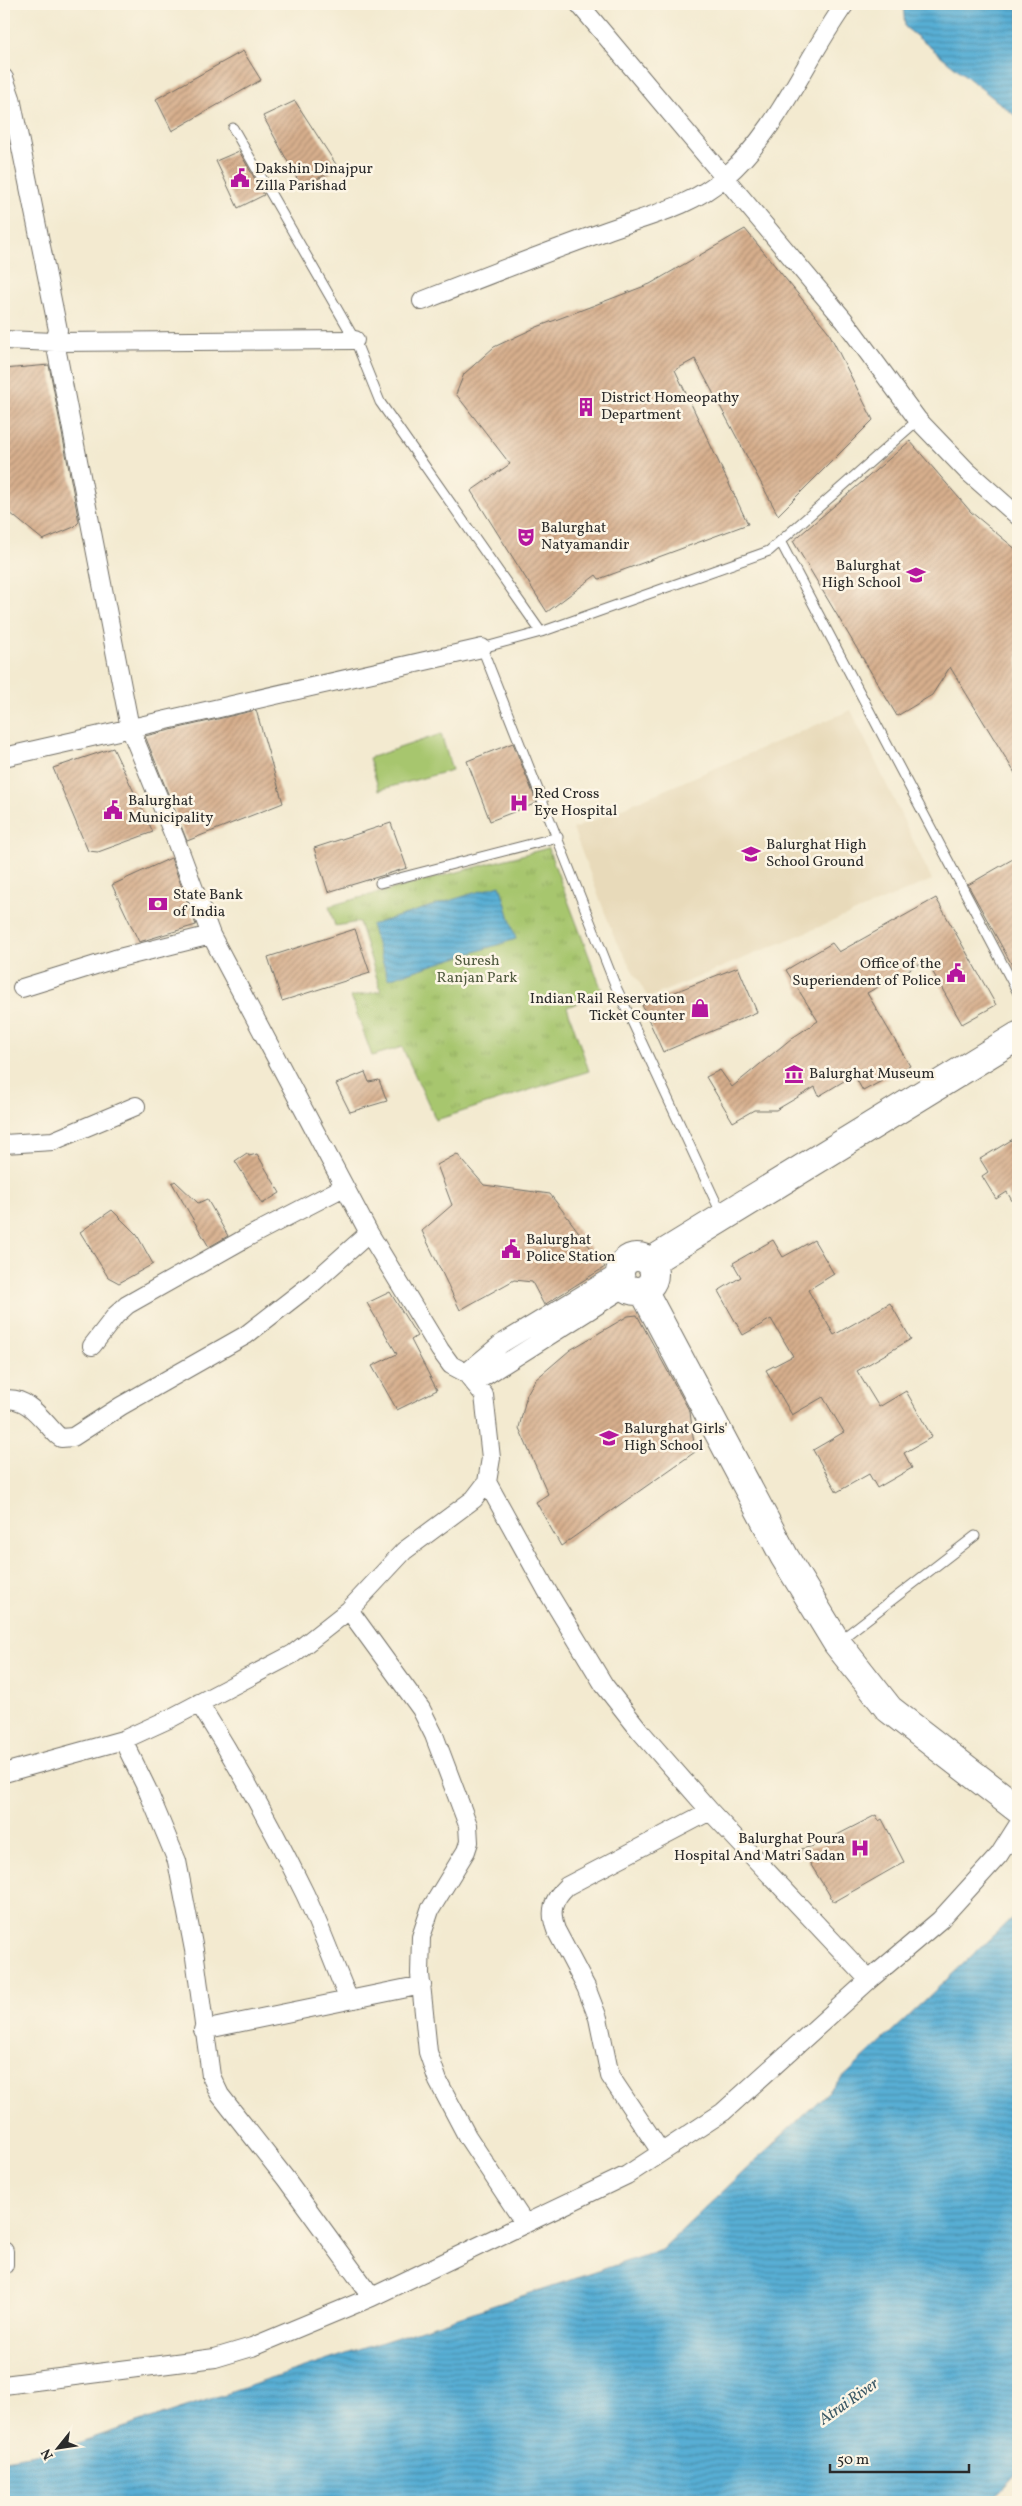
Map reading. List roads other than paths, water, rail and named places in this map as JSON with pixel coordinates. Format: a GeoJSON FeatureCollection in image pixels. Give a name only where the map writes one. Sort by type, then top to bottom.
{"type":"FeatureCollection","features":[{"type":"Feature","properties":{"kind":"main road"},"geometry":{"type":"LineString","coordinates":[[1009,1803],[889,1709],[837,1643],[784,1556],[630,1283],[652,1283],[654,1278],[653,1267],[650,1262],[1018,1036]]}},
{"type":"Feature","properties":{"kind":"street"},"geometry":{"type":"LineString","coordinates":[[579,4],[844,320],[918,420],[967,471],[1018,516]]}},
{"type":"Feature","properties":{"kind":"street"},"geometry":{"type":"LineString","coordinates":[[422,301],[607,230],[681,206],[725,177],[770,126],[829,26],[845,4]]}},
{"type":"Feature","properties":{"kind":"street"},"geometry":{"type":"LineString","coordinates":[[4,78],[11,98],[58,330],[55,342],[130,728],[175,838],[211,935],[344,1187],[369,1233],[440,1350],[451,1365],[470,1378],[484,1395],[491,1458],[487,1482],[474,1499],[404,1551],[349,1610],[292,1654],[200,1703],[123,1740],[4,1773]]}},
{"type":"Feature","properties":{"kind":"street"},"geometry":{"type":"LineString","coordinates":[[4,340],[55,342],[355,340]]}},
{"type":"Feature","properties":{"kind":"street"},"geometry":{"type":"LineString","coordinates":[[4,757],[482,648]]}},
{"type":"Feature","properties":{"kind":"street"},"geometry":{"type":"LineString","coordinates":[[22,988],[115,959],[211,935]]}},
{"type":"Feature","properties":{"kind":"street"},"geometry":{"type":"LineString","coordinates":[[4,1144],[53,1141],[136,1106]]}},
{"type":"Feature","properties":{"kind":"street"},"geometry":{"type":"LineString","coordinates":[[92,1346],[116,1315],[127,1305],[244,1239],[344,1187]]}},
{"type":"Feature","properties":{"kind":"street"},"geometry":{"type":"LineString","coordinates":[[4,1400],[14,1398],[24,1402],[61,1438],[73,1437],[121,1406],[246,1335],[314,1282],[369,1233]]}},
{"type":"Feature","properties":{"kind":"street"},"geometry":{"type":"LineString","coordinates":[[470,1378],[630,1283]]}},
{"type":"Feature","properties":{"kind":"street"},"geometry":{"type":"LineString","coordinates":[[487,1482],[546,1590],[604,1685],[640,1731],[710,1811],[869,1980]]}},
{"type":"Feature","properties":{"kind":"street"},"geometry":{"type":"LineString","coordinates":[[349,1610],[421,1709],[434,1735],[468,1825],[469,1842],[466,1851],[430,1910],[421,1937],[422,1985],[428,2052],[438,2081],[467,2136],[525,2224]]}},
{"type":"Feature","properties":{"kind":"street"},"geometry":{"type":"LineString","coordinates":[[200,1703],[243,1773],[265,1815],[305,1895],[349,2000]]}},
{"type":"Feature","properties":{"kind":"street"},"geometry":{"type":"LineString","coordinates":[[123,1740],[150,1797],[176,1861],[194,1950],[210,2076],[220,2096],[286,2179],[372,2297]]}},
{"type":"Feature","properties":{"kind":"street"},"geometry":{"type":"LineString","coordinates":[[661,2152],[610,2076],[598,2018],[586,1987],[556,1930],[552,1920],[553,1906],[556,1896],[567,1886],[710,1811]]}},
{"type":"Feature","properties":{"kind":"street"},"geometry":{"type":"LineString","coordinates":[[4,2385],[215,2358],[252,2347],[372,2297],[627,2174],[723,2112],[869,1980],[940,1920],[999,1855],[1018,1826]]}},
{"type":"Feature","properties":{"kind":"street"},"geometry":{"type":"LineString","coordinates":[[203,2030],[422,1985]]}},
{"type":"Feature","properties":{"kind":"street"},"geometry":{"type":"LineString","coordinates":[[4,2252],[4,2265]]}},
{"type":"Feature","properties":{"kind":"lane"},"geometry":{"type":"LineString","coordinates":[[233,128],[355,340],[380,402],[542,632]]}},
{"type":"Feature","properties":{"kind":"lane"},"geometry":{"type":"LineString","coordinates":[[723,1218],[616,987],[482,648],[542,632],[769,551],[918,420]]}},
{"type":"Feature","properties":{"kind":"lane"},"geometry":{"type":"LineString","coordinates":[[780,541],[1018,993]]}},
{"type":"Feature","properties":{"kind":"lane"},"geometry":{"type":"LineString","coordinates":[[380,883],[558,837]]}},
{"type":"Feature","properties":{"kind":"lane"},"geometry":{"type":"LineString","coordinates":[[837,1643],[975,1536]]}},
{"type":"Feature","properties":{"kind":"water"},"geometry":{"type":"Polygon","coordinates":[[[903,4],[1018,4],[1018,118],[905,27],[903,4]]]}},
{"type":"Feature","properties":{"kind":"water"},"geometry":{"type":"Polygon","coordinates":[[[500,885],[516,939],[388,979],[371,925],[500,885]]]}},
{"type":"Feature","properties":{"kind":"water","name":"Atrai River"},"geometry":{"type":"Polygon","coordinates":[[[1018,1912],[1018,2472],[999,2492],[985,2502],[4,2502],[4,2459],[53,2451],[661,2250],[1018,1912]]]}},
{"type":"Feature","properties":{"kind":"place","name":"Dakshin Dinajpur Zilla Parishad"},"geometry":{"type":"Point","coordinates":[240,178]}},
{"type":"Feature","properties":{"kind":"place","name":"District Homeopathy Department"},"geometry":{"type":"Point","coordinates":[586,407]}},
{"type":"Feature","properties":{"kind":"place","name":"Balurghat Natyamandir"},"geometry":{"type":"Point","coordinates":[526,537]}},
{"type":"Feature","properties":{"kind":"place","name":"Balurghat High School"},"geometry":{"type":"Point","coordinates":[916,575]}},
{"type":"Feature","properties":{"kind":"place","name":"Red Cross Eye Hospital"},"geometry":{"type":"Point","coordinates":[519,803]}},
{"type":"Feature","properties":{"kind":"place","name":"Balurghat Municipality"},"geometry":{"type":"Point","coordinates":[113,810]}},
{"type":"Feature","properties":{"kind":"place","name":"Balurghat High School Ground"},"geometry":{"type":"Point","coordinates":[751,854]}},
{"type":"Feature","properties":{"kind":"place","name":"State Bank of India"},"geometry":{"type":"Point","coordinates":[158,904]}},
{"type":"Feature","properties":{"kind":"place","name":"Office of the Superiendent of Police"},"geometry":{"type":"Point","coordinates":[956,973]}},
{"type":"Feature","properties":{"kind":"place","name":"Indian Rail Reservation Ticket Counter"},"geometry":{"type":"Point","coordinates":[700,1008]}},
{"type":"Feature","properties":{"kind":"place","name":"Balurghat Museum"},"geometry":{"type":"Point","coordinates":[794,1074]}},
{"type":"Feature","properties":{"kind":"place","name":"Balurghat Police Station"},"geometry":{"type":"Point","coordinates":[511,1249]}},
{"type":"Feature","properties":{"kind":"place","name":"Balurghat Girls' High School"},"geometry":{"type":"Point","coordinates":[609,1438]}},
{"type":"Feature","properties":{"kind":"place","name":"Balurghat Poura Hospital And Matri Sadan"},"geometry":{"type":"Point","coordinates":[860,1848]}},
{"type":"Feature","properties":{"kind":"park label","name":"Suresh Ranjan Park"},"geometry":{"type":"Point","coordinates":[477,970]}}]}
